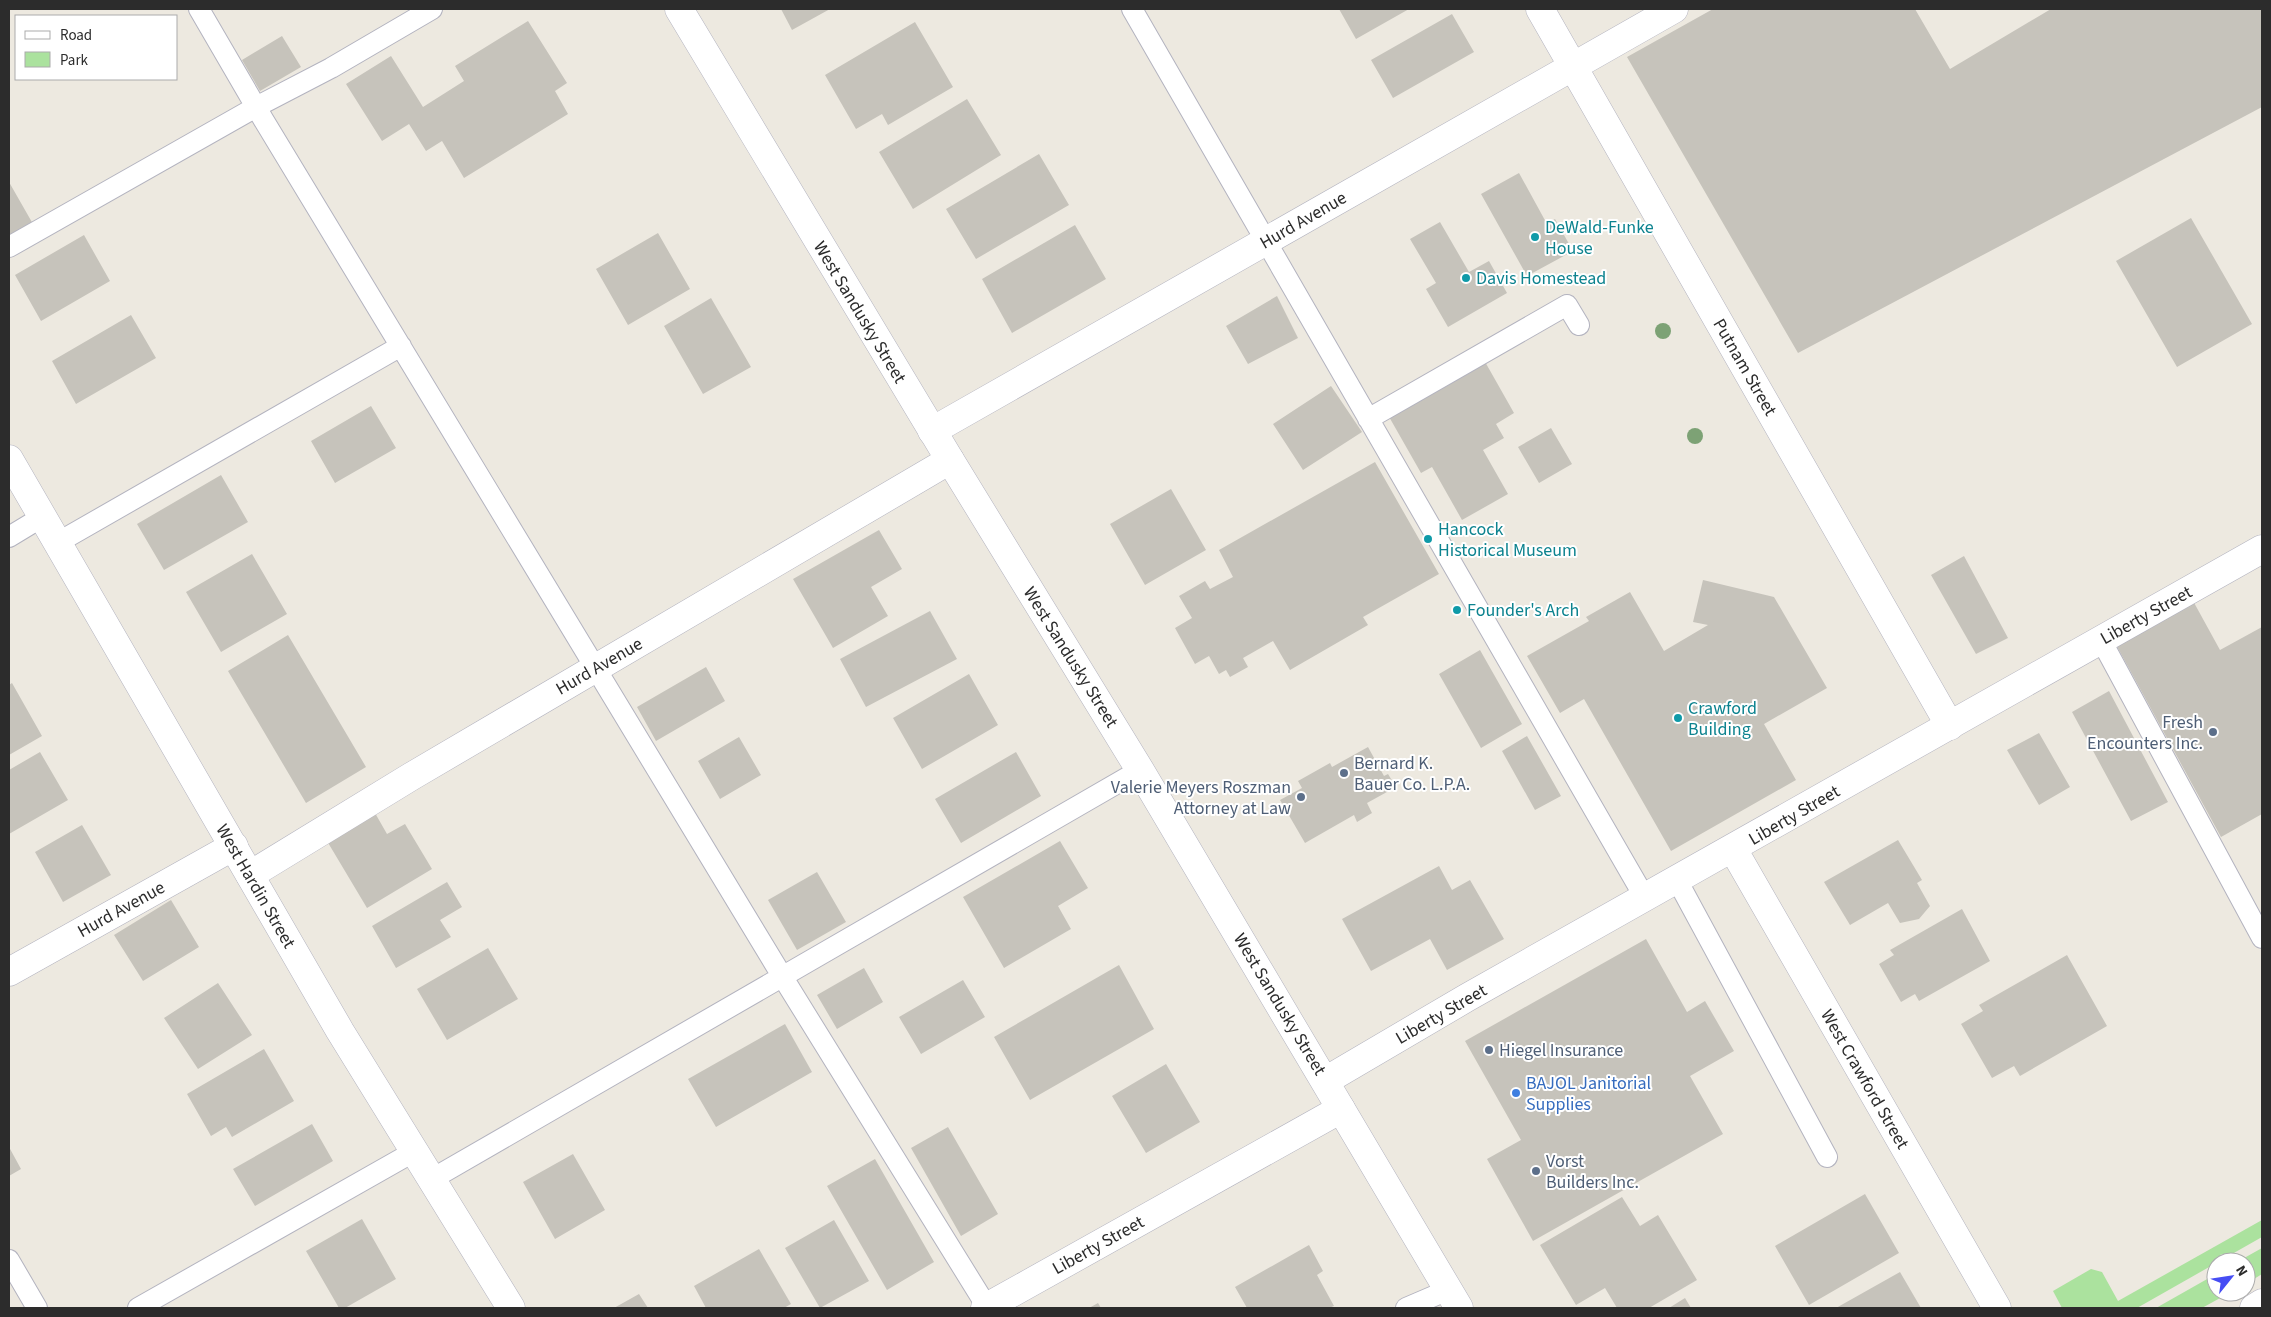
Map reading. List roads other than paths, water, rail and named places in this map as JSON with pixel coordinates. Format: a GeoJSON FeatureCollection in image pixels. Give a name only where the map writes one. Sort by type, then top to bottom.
{"type":"FeatureCollection","features":[{"type":"Feature","properties":{"kind":"street","name":"West Sandusky Street"},"geometry":{"type":"LineString","coordinates":[[679,9],[932,431],[1140,770],[1454,1299]]}},
{"type":"Feature","properties":{"kind":"street","name":"Putnam Street"},"geometry":{"type":"LineString","coordinates":[[1540,9],[1950,726]]}},
{"type":"Feature","properties":{"kind":"street","name":"Hurd Avenue"},"geometry":{"type":"LineString","coordinates":[[932,431],[1674,9]]}},
{"type":"Feature","properties":{"kind":"street","name":"West Hardin Street"},"geometry":{"type":"LineString","coordinates":[[9,459],[340,1031],[511,1308]]}},
{"type":"Feature","properties":{"kind":"street","name":"Hurd Avenue"},"geometry":{"type":"LineString","coordinates":[[250,875],[412,776],[950,460]]}},
{"type":"Feature","properties":{"kind":"street","name":"Liberty Street"},"geometry":{"type":"LineString","coordinates":[[1325,1081],[1468,998],[2262,549]]}},
{"type":"Feature","properties":{"kind":"street","name":"Hurd Avenue"},"geometry":{"type":"LineString","coordinates":[[9,972],[234,846]]}},
{"type":"Feature","properties":{"kind":"street","name":"West Crawford Street"},"geometry":{"type":"LineString","coordinates":[[1733,849],[1997,1308]]}},
{"type":"Feature","properties":{"kind":"street","name":"Liberty Street"},"geometry":{"type":"LineString","coordinates":[[987,1308],[1341,1109]]}},
{"type":"Feature","properties":{"kind":"street"},"geometry":{"type":"LineString","coordinates":[[2254,1308],[2262,1304]]}},
{"type":"Feature","properties":{"kind":"lane"},"geometry":{"type":"LineString","coordinates":[[199,9],[256,107],[782,976],[987,1308]]}},
{"type":"Feature","properties":{"kind":"lane"},"geometry":{"type":"LineString","coordinates":[[9,247],[256,107],[331,68],[432,9]]}},
{"type":"Feature","properties":{"kind":"lane"},"geometry":{"type":"LineString","coordinates":[[1132,9],[1645,898]]}},
{"type":"Feature","properties":{"kind":"lane"},"geometry":{"type":"LineString","coordinates":[[1368,419],[1567,305],[1578,325]]}},
{"type":"Feature","properties":{"kind":"lane"},"geometry":{"type":"LineString","coordinates":[[57,543],[401,346]]}},
{"type":"Feature","properties":{"kind":"lane"},"geometry":{"type":"LineString","coordinates":[[9,536],[42,517]]}},
{"type":"Feature","properties":{"kind":"lane"},"geometry":{"type":"LineString","coordinates":[[2101,640],[2262,938]]}},
{"type":"Feature","properties":{"kind":"lane"},"geometry":{"type":"LineString","coordinates":[[432,1178],[1140,770]]}},
{"type":"Feature","properties":{"kind":"lane"},"geometry":{"type":"LineString","coordinates":[[1678,880],[1827,1157]]}},
{"type":"Feature","properties":{"kind":"lane"},"geometry":{"type":"LineString","coordinates":[[138,1308],[415,1151]]}},
{"type":"Feature","properties":{"kind":"lane"},"geometry":{"type":"LineString","coordinates":[[9,1260],[37,1308]]}},
{"type":"Feature","properties":{"kind":"lane"},"geometry":{"type":"LineString","coordinates":[[1406,1308],[1454,1299]]}},
{"type":"Feature","properties":{"kind":"place","name":"DeWald-Funke House"},"geometry":{"type":"Point","coordinates":[1535,237]}},
{"type":"Feature","properties":{"kind":"place","name":"Davis Homestead"},"geometry":{"type":"Point","coordinates":[1466,278]}},
{"type":"Feature","properties":{"kind":"place","name":"Hancock Historical Museum"},"geometry":{"type":"Point","coordinates":[1428,539]}},
{"type":"Feature","properties":{"kind":"place","name":"Founder's Arch"},"geometry":{"type":"Point","coordinates":[1457,610]}},
{"type":"Feature","properties":{"kind":"place","name":"Crawford Building"},"geometry":{"type":"Point","coordinates":[1678,718]}},
{"type":"Feature","properties":{"kind":"place","name":"Fresh Encounters Inc."},"geometry":{"type":"Point","coordinates":[2213,732]}},
{"type":"Feature","properties":{"kind":"place","name":"Bernard K. Bauer Co. L.P.A."},"geometry":{"type":"Point","coordinates":[1344,773]}},
{"type":"Feature","properties":{"kind":"place","name":"Valerie Meyers Roszman Attorney at Law"},"geometry":{"type":"Point","coordinates":[1301,797]}},
{"type":"Feature","properties":{"kind":"place","name":"Hiegel Insurance"},"geometry":{"type":"Point","coordinates":[1489,1050]}},
{"type":"Feature","properties":{"kind":"place","name":"BAJOL Janitorial Supplies"},"geometry":{"type":"Point","coordinates":[1516,1093]}},
{"type":"Feature","properties":{"kind":"place","name":"Vorst Builders Inc."},"geometry":{"type":"Point","coordinates":[1536,1171]}}]}
